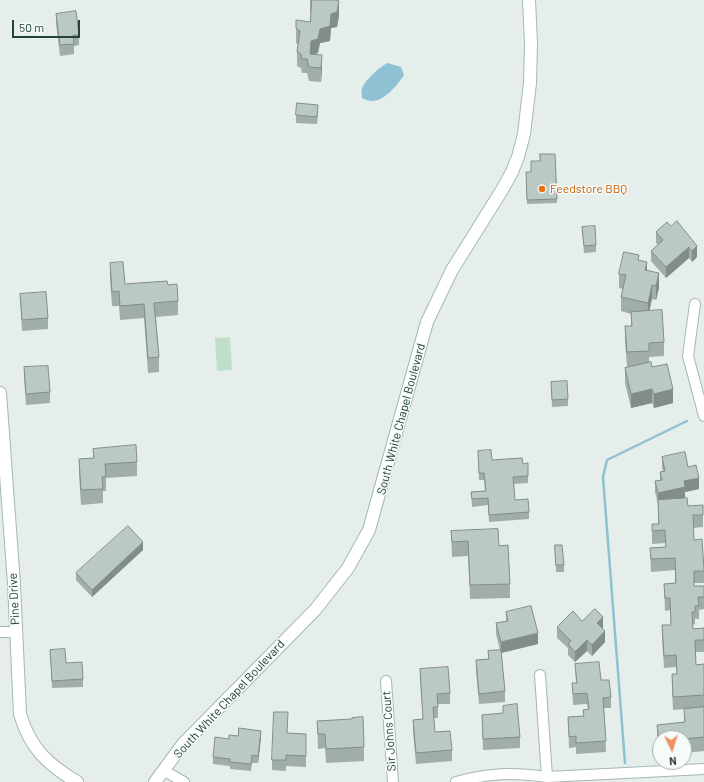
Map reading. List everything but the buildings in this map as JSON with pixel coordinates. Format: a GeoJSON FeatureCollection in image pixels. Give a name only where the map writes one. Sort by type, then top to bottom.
{"type":"FeatureCollection","features":[{"type":"Feature","properties":{"kind":"main road","name":"South White Chapel Boulevard"},"geometry":{"type":"LineString","coordinates":[[155,782],[183,744],[319,605],[348,568],[369,530],[427,322],[452,270],[502,190],[518,157],[524,134],[530,83],[531,43],[528,0]]}},
{"type":"Feature","properties":{"kind":"main road","name":"Pine Drive"},"geometry":{"type":"LineString","coordinates":[[0,393],[4,428],[20,714],[32,743],[42,755],[54,767],[77,782]]}},
{"type":"Feature","properties":{"kind":"street"},"geometry":{"type":"LineString","coordinates":[[695,304],[688,356],[704,416]]}},
{"type":"Feature","properties":{"kind":"street"},"geometry":{"type":"LineString","coordinates":[[0,632],[16,632]]}},
{"type":"Feature","properties":{"kind":"street"},"geometry":{"type":"LineString","coordinates":[[540,675],[547,777]]}},
{"type":"Feature","properties":{"kind":"street","name":"Sir Johns Court"},"geometry":{"type":"LineString","coordinates":[[386,681],[392,782]]}},
{"type":"Feature","properties":{"kind":"street"},"geometry":{"type":"LineString","coordinates":[[456,782],[474,777],[497,774],[522,774],[547,777],[704,769]]}},
{"type":"Feature","properties":{"kind":"street"},"geometry":{"type":"LineString","coordinates":[[164,770],[184,782]]}},
{"type":"Feature","properties":{"kind":"green space"},"geometry":{"type":"Polygon","coordinates":[[[230,337],[232,370],[217,371],[215,338],[230,337]]]}},
{"type":"Feature","properties":{"kind":"water"},"geometry":{"type":"Polygon","coordinates":[[[388,63],[401,67],[404,75],[401,80],[381,99],[368,101],[362,98],[363,86],[377,70],[388,63]]]}},
{"type":"Feature","properties":{"kind":"waterway"},"geometry":{"type":"LineString","coordinates":[[625,763],[603,477],[607,460],[687,421]]}},
{"type":"Feature","properties":{"kind":"place","name":"Feedstore BBQ"},"geometry":{"type":"Point","coordinates":[542,189]}}]}
